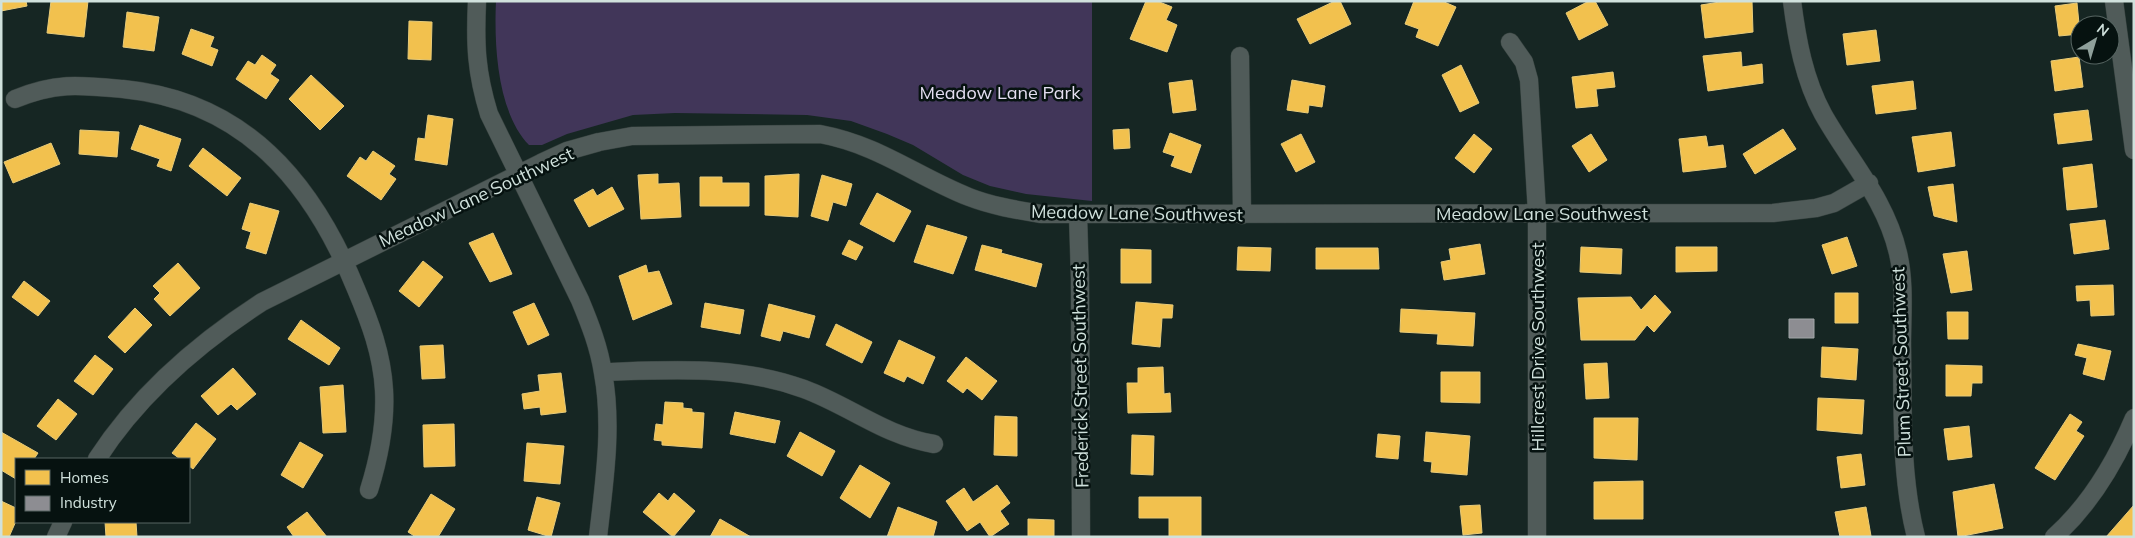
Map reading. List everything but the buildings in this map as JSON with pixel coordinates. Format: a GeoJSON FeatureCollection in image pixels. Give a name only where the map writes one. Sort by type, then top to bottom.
{"type":"FeatureCollection","features":[{"type":"Feature","properties":{"kind":"street"},"geometry":{"type":"LineString","coordinates":[[477,1],[476,53],[480,87],[489,114],[580,300],[593,331],[603,372],[607,400],[607,434],[598,537]]}},
{"type":"Feature","properties":{"kind":"street","name":"Plum Street Southwest"},"geometry":{"type":"LineString","coordinates":[[1792,1],[1800,54],[1809,84],[1823,114],[1869,183],[1889,225],[1898,254],[1902,285],[1905,480],[1916,537]]}},
{"type":"Feature","properties":{"kind":"street"},"geometry":{"type":"LineString","coordinates":[[2114,1],[2134,150]]}},
{"type":"Feature","properties":{"kind":"street","name":"Hillcrest Drive Southwest"},"geometry":{"type":"LineString","coordinates":[[1510,42],[1524,62],[1529,80],[1537,213],[1537,537]]}},
{"type":"Feature","properties":{"kind":"street"},"geometry":{"type":"LineString","coordinates":[[1240,56],[1242,215]]}},
{"type":"Feature","properties":{"kind":"street"},"geometry":{"type":"LineString","coordinates":[[16,99],[36,91],[58,86],[80,85],[146,92],[178,99],[209,112],[236,127],[260,144],[284,166],[309,199],[344,260],[375,336],[380,356],[384,391],[384,425],[378,459],[369,490]]}},
{"type":"Feature","properties":{"kind":"street","name":"Meadow Lane Southwest"},"geometry":{"type":"LineString","coordinates":[[98,458],[125,420],[155,387],[188,356],[223,328],[262,302],[517,174],[567,152],[599,142],[632,136],[820,134],[867,146],[978,200],[1004,208],[1041,214],[1242,215],[1773,212],[1816,208],[1834,203],[1869,183]]}},
{"type":"Feature","properties":{"kind":"street","name":"Frederick Street Southwest"},"geometry":{"type":"LineString","coordinates":[[1078,215],[1081,537]]}},
{"type":"Feature","properties":{"kind":"street"},"geometry":{"type":"LineString","coordinates":[[603,372],[693,369],[734,372],[770,379],[834,401],[896,434],[934,444]]}},
{"type":"Feature","properties":{"kind":"street"},"geometry":{"type":"LineString","coordinates":[[2054,537],[2089,500],[2128,445],[2134,418]]}},
{"type":"Feature","properties":{"kind":"street"},"geometry":{"type":"LineString","coordinates":[[56,537],[63,523]]}},
{"type":"Feature","properties":{"kind":"green space","name":"Meadow Lane Park"},"geometry":{"type":"Polygon","coordinates":[[[496,1],[1092,1],[1092,201],[1026,194],[990,186],[963,175],[913,145],[887,134],[851,121],[807,115],[675,113],[633,115],[567,134],[542,145],[529,145],[518,131],[504,97],[497,57],[496,1]]]}}]}
